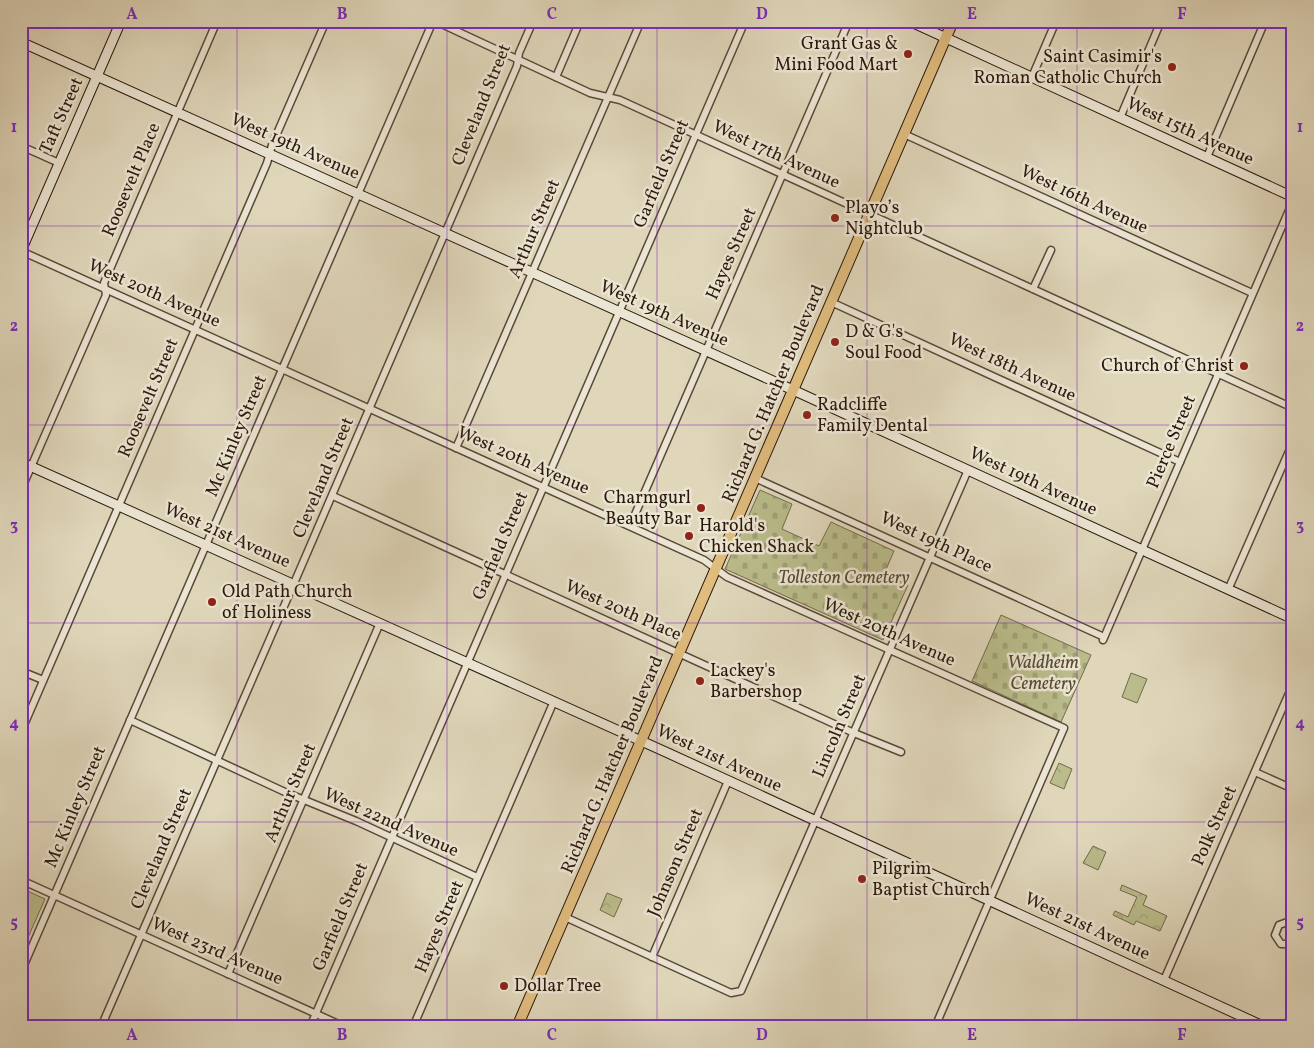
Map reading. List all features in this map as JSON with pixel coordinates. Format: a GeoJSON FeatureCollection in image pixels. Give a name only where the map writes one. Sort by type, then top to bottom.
{"type":"FeatureCollection","features":[{"type":"Feature","properties":{"kind":"main road","name":"Richard G. Hatcher Boulevard"},"geometry":{"type":"LineString","coordinates":[[517,1027],[953,21]]}},
{"type":"Feature","properties":{"kind":"street","name":"Taft Street"},"geometry":{"type":"LineString","coordinates":[[21,251],[121,21]]}},
{"type":"Feature","properties":{"kind":"street","name":"Roosevelt Place"},"geometry":{"type":"LineString","coordinates":[[21,490],[105,299],[104,283],[217,21]]}},
{"type":"Feature","properties":{"kind":"street","name":"Roosevelt Street"},"geometry":{"type":"LineString","coordinates":[[21,732],[326,21]]}},
{"type":"Feature","properties":{"kind":"street","name":"West 17th Avenue"},"geometry":{"type":"LineString","coordinates":[[434,21],[590,93],[620,100],[1293,408]]}},
{"type":"Feature","properties":{"kind":"street","name":"Mc Kinley Street"},"geometry":{"type":"LineString","coordinates":[[21,972],[434,21]]}},
{"type":"Feature","properties":{"kind":"street","name":"Cleveland Street"},"geometry":{"type":"LineString","coordinates":[[101,1027],[333,496],[533,21]]}},
{"type":"Feature","properties":{"kind":"street"},"geometry":{"type":"LineString","coordinates":[[556,77],[580,21]]}},
{"type":"Feature","properties":{"kind":"street","name":"Arthur Street"},"geometry":{"type":"LineString","coordinates":[[456,448],[641,21]]}},
{"type":"Feature","properties":{"kind":"street","name":"Garfield Street"},"geometry":{"type":"LineString","coordinates":[[310,1027],[745,21]]}},
{"type":"Feature","properties":{"kind":"street","name":"Hayes Street"},"geometry":{"type":"LineString","coordinates":[[630,526],[849,21]]}},
{"type":"Feature","properties":{"kind":"street","name":"West 15th Avenue"},"geometry":{"type":"LineString","coordinates":[[909,21],[1293,197]]}},
{"type":"Feature","properties":{"kind":"street"},"geometry":{"type":"LineString","coordinates":[[1032,78],[1056,21]]}},
{"type":"Feature","properties":{"kind":"street"},"geometry":{"type":"LineString","coordinates":[[1120,118],[1161,21]]}},
{"type":"Feature","properties":{"kind":"street"},"geometry":{"type":"LineString","coordinates":[[1207,158],[1265,21]]}},
{"type":"Feature","properties":{"kind":"street","name":"West 19th Avenue"},"geometry":{"type":"LineString","coordinates":[[21,42],[794,390],[1293,619]]}},
{"type":"Feature","properties":{"kind":"street","name":"West 16th Avenue"},"geometry":{"type":"LineString","coordinates":[[904,134],[1252,294]]}},
{"type":"Feature","properties":{"kind":"street"},"geometry":{"type":"LineString","coordinates":[[21,146],[60,163]]}},
{"type":"Feature","properties":{"kind":"street","name":"Pierce Street"},"geometry":{"type":"LineString","coordinates":[[1103,638],[1293,201]]}},
{"type":"Feature","properties":{"kind":"street"},"geometry":{"type":"LineString","coordinates":[[1033,289],[1051,250]]}},
{"type":"Feature","properties":{"kind":"street","name":"West 20th Avenue"},"geometry":{"type":"LineString","coordinates":[[21,251],[630,526],[704,560],[727,577],[1064,728],[990,900]]}},
{"type":"Feature","properties":{"kind":"street","name":"West 18th Avenue"},"geometry":{"type":"LineString","coordinates":[[831,302],[1180,462]]}},
{"type":"Feature","properties":{"kind":"street"},"geometry":{"type":"LineString","coordinates":[[1228,590],[1293,442]]}},
{"type":"Feature","properties":{"kind":"street","name":"West 21st Avenue"},"geometry":{"type":"LineString","coordinates":[[21,462],[554,701],[1265,1027]]}},
{"type":"Feature","properties":{"kind":"street","name":"Lincoln Street"},"geometry":{"type":"LineString","coordinates":[[652,956],[731,993],[738,994],[743,988],[968,470]]}},
{"type":"Feature","properties":{"kind":"street","name":"West 19th Place"},"geometry":{"type":"LineString","coordinates":[[755,478],[1103,638]]}},
{"type":"Feature","properties":{"kind":"street","name":"West 20th Place"},"geometry":{"type":"LineString","coordinates":[[333,496],[854,733],[901,752]]}},
{"type":"Feature","properties":{"kind":"street","name":"Arthur Street"},"geometry":{"type":"LineString","coordinates":[[228,974],[380,623]]}},
{"type":"Feature","properties":{"kind":"street"},"geometry":{"type":"LineString","coordinates":[[21,671],[43,680]]}},
{"type":"Feature","properties":{"kind":"street","name":"Polk Street"},"geometry":{"type":"LineString","coordinates":[[1164,980],[1293,684]]}},
{"type":"Feature","properties":{"kind":"street","name":"Hayes Street"},"geometry":{"type":"LineString","coordinates":[[413,1027],[554,701]]}},
{"type":"Feature","properties":{"kind":"street","name":"West 22nd Avenue"},"geometry":{"type":"LineString","coordinates":[[130,720],[477,877]]}},
{"type":"Feature","properties":{"kind":"street"},"geometry":{"type":"LineString","coordinates":[[1255,772],[1293,789]]}},
{"type":"Feature","properties":{"kind":"street","name":"Johnson Street"},"geometry":{"type":"LineString","coordinates":[[652,956],[728,781]]}},
{"type":"Feature","properties":{"kind":"street","name":"West 23rd Avenue"},"geometry":{"type":"LineString","coordinates":[[21,880],[345,1027]]}},
{"type":"Feature","properties":{"kind":"street"},"geometry":{"type":"LineString","coordinates":[[935,1027],[990,900]]}},
{"type":"Feature","properties":{"kind":"street"},"geometry":{"type":"LineString","coordinates":[[565,917],[652,956]]}},
{"type":"Feature","properties":{"kind":"street"},"geometry":{"type":"LineString","coordinates":[[1293,920],[1279,925],[1275,935],[1281,944],[1293,944]]}},
{"type":"Feature","properties":{"kind":"green space","name":"Tolleston Cemetery"},"geometry":{"type":"Polygon","coordinates":[[[760,490],[792,504],[782,529],[819,546],[831,522],[894,551],[884,574],[908,585],[883,640],[725,569],[760,490]]]}},
{"type":"Feature","properties":{"kind":"green space","name":"Waldheim Cemetery"},"geometry":{"type":"Polygon","coordinates":[[[1001,615],[1091,655],[1061,722],[972,681],[1001,615]]]}},
{"type":"Feature","properties":{"kind":"green space"},"geometry":{"type":"Polygon","coordinates":[[[1131,673],[1147,679],[1137,703],[1122,697],[1131,673]]]}},
{"type":"Feature","properties":{"kind":"green space"},"geometry":{"type":"Polygon","coordinates":[[[1059,763],[1072,769],[1064,789],[1050,783],[1059,763]]]}},
{"type":"Feature","properties":{"kind":"green space"},"geometry":{"type":"Polygon","coordinates":[[[1093,846],[1106,852],[1098,870],[1083,863],[1093,846]]]}},
{"type":"Feature","properties":{"kind":"green space"},"geometry":{"type":"Polygon","coordinates":[[[1122,885],[1147,896],[1143,905],[1167,916],[1160,931],[1136,921],[1134,925],[1113,915],[1115,911],[1128,917],[1137,897],[1120,890],[1122,885]]]}},
{"type":"Feature","properties":{"kind":"green space"},"geometry":{"type":"Polygon","coordinates":[[[23,889],[45,899],[22,951],[21,894],[23,889]]]}},
{"type":"Feature","properties":{"kind":"green space"},"geometry":{"type":"Polygon","coordinates":[[[607,893],[622,899],[614,917],[600,910],[607,893]]]}},
{"type":"Feature","properties":{"kind":"place","name":"Grant Gas & Mini Food Mart"},"geometry":{"type":"Point","coordinates":[908,54]}},
{"type":"Feature","properties":{"kind":"place","name":"Saint Casimir's Roman Catholic Church"},"geometry":{"type":"Point","coordinates":[1172,67]}},
{"type":"Feature","properties":{"kind":"place","name":"Playo’s Nightclub"},"geometry":{"type":"Point","coordinates":[835,218]}},
{"type":"Feature","properties":{"kind":"place","name":"D & G's Soul Food"},"geometry":{"type":"Point","coordinates":[835,342]}},
{"type":"Feature","properties":{"kind":"place","name":"Church of Christ"},"geometry":{"type":"Point","coordinates":[1244,366]}},
{"type":"Feature","properties":{"kind":"place","name":"Radcliffe Family Dental"},"geometry":{"type":"Point","coordinates":[807,415]}},
{"type":"Feature","properties":{"kind":"place","name":"Charmgurl Beauty Bar"},"geometry":{"type":"Point","coordinates":[701,508]}},
{"type":"Feature","properties":{"kind":"place","name":"Harold's Chicken Shack"},"geometry":{"type":"Point","coordinates":[689,536]}},
{"type":"Feature","properties":{"kind":"place","name":"Old Path Church of Holiness"},"geometry":{"type":"Point","coordinates":[212,602]}},
{"type":"Feature","properties":{"kind":"place","name":"Lackey's Barbershop"},"geometry":{"type":"Point","coordinates":[700,681]}},
{"type":"Feature","properties":{"kind":"place","name":"Pilgrim Baptist Church"},"geometry":{"type":"Point","coordinates":[862,879]}},
{"type":"Feature","properties":{"kind":"place","name":"Dollar Tree"},"geometry":{"type":"Point","coordinates":[504,986]}}]}
